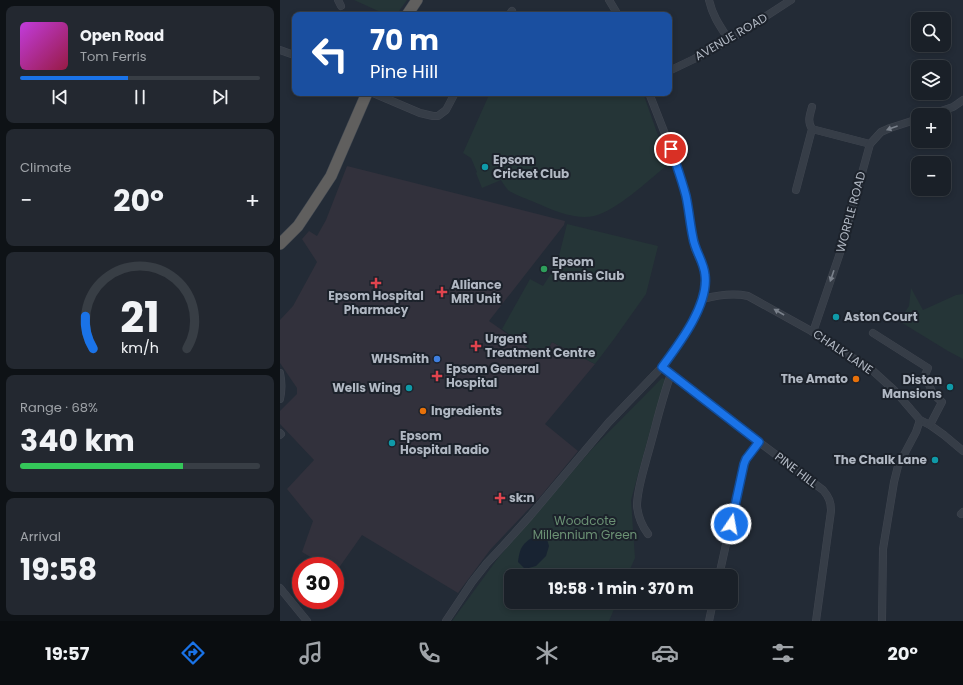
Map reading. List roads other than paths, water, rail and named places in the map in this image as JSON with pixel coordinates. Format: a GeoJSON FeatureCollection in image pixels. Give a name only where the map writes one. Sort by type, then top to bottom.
{"type":"FeatureCollection","features":[{"type":"Feature","properties":{"kind":"highway"},"geometry":{"type":"LineString","coordinates":[[409,12],[417,0]]}},
{"type":"Feature","properties":{"kind":"highway"},"geometry":{"type":"LineString","coordinates":[[280,244],[298,226],[331,176],[366,96]]}},
{"type":"Feature","properties":{"kind":"street"},"geometry":{"type":"LineString","coordinates":[[609,0],[616,12]]}},
{"type":"Feature","properties":{"kind":"street"},"geometry":{"type":"LineString","coordinates":[[709,0],[712,12],[730,40]]}},
{"type":"Feature","properties":{"kind":"street","name":"AVENUE ROAD"},"geometry":{"type":"LineString","coordinates":[[672,69],[730,40],[791,0]]}},
{"type":"Feature","properties":{"kind":"street"},"geometry":{"type":"LineString","coordinates":[[280,50],[292,54]]}},
{"type":"Feature","properties":{"kind":"street"},"geometry":{"type":"LineString","coordinates":[[380,96],[420,113],[432,116],[438,116],[446,110],[453,96]]}},
{"type":"Feature","properties":{"kind":"street"},"geometry":{"type":"LineString","coordinates":[[446,621],[472,582],[487,563],[530,516],[609,422],[662,367],[698,312],[706,285],[705,275],[693,238],[686,195],[671,149],[650,96]]}},
{"type":"Feature","properties":{"kind":"street"},"geometry":{"type":"LineString","coordinates":[[950,108],[963,100]]}},
{"type":"Feature","properties":{"kind":"street"},"geometry":{"type":"LineString","coordinates":[[796,190],[812,129],[809,120],[812,107]]}},
{"type":"Feature","properties":{"kind":"street"},"geometry":{"type":"LineString","coordinates":[[812,129],[870,144],[881,132],[911,121]]}},
{"type":"Feature","properties":{"kind":"street","name":"WORPLE ROAD"},"geometry":{"type":"LineString","coordinates":[[813,332],[840,253],[870,144]]}},
{"type":"Feature","properties":{"kind":"street","name":"CHALK LANE"},"geometry":{"type":"LineString","coordinates":[[703,299],[714,296],[738,294],[748,296],[813,332],[872,370],[894,391],[920,420],[944,435],[963,451]]}},
{"type":"Feature","properties":{"kind":"street"},"geometry":{"type":"LineString","coordinates":[[873,333],[928,368],[925,375],[933,394],[942,402],[930,425]]}},
{"type":"Feature","properties":{"kind":"street","name":"PINE HILL"},"geometry":{"type":"LineString","coordinates":[[662,367],[823,490],[828,496],[831,504],[831,511],[816,621]]}},
{"type":"Feature","properties":{"kind":"street"},"geometry":{"type":"LineString","coordinates":[[280,373],[282,388],[280,399]]}},
{"type":"Feature","properties":{"kind":"street"},"geometry":{"type":"LineString","coordinates":[[648,534],[640,522],[637,500],[665,391],[671,374]]}},
{"type":"Feature","properties":{"kind":"street"},"geometry":{"type":"LineString","coordinates":[[882,621],[883,548],[894,482],[898,466],[916,432],[920,420]]}},
{"type":"Feature","properties":{"kind":"street"},"geometry":{"type":"LineString","coordinates":[[721,569],[744,464],[759,442]]}},
{"type":"Feature","properties":{"kind":"street"},"geometry":{"type":"LineString","coordinates":[[280,588],[307,621]]}},
{"type":"Feature","properties":{"kind":"street"},"geometry":{"type":"LineString","coordinates":[[709,621],[712,609]]}},
{"type":"Feature","properties":{"kind":"water"},"geometry":{"type":"Polygon","coordinates":[[[539,534],[546,536],[549,546],[546,556],[536,566],[525,569],[518,562],[522,548],[530,539],[539,534]]]}},
{"type":"Feature","properties":{"kind":"place","name":"Epsom Cricket Club"},"geometry":{"type":"Point","coordinates":[485,167]}},
{"type":"Feature","properties":{"kind":"place","name":"Epsom Tennis Club"},"geometry":{"type":"Point","coordinates":[544,269]}},
{"type":"Feature","properties":{"kind":"place","name":"Epsom Hospital Pharmacy"},"geometry":{"type":"Point","coordinates":[376,283]}},
{"type":"Feature","properties":{"kind":"place","name":"Alliance MRI Unit"},"geometry":{"type":"Point","coordinates":[442,292]}},
{"type":"Feature","properties":{"kind":"place","name":"Aston Court"},"geometry":{"type":"Point","coordinates":[836,317]}},
{"type":"Feature","properties":{"kind":"place","name":"Urgent Treatment Centre"},"geometry":{"type":"Point","coordinates":[476,346]}},
{"type":"Feature","properties":{"kind":"place","name":"WHSmith"},"geometry":{"type":"Point","coordinates":[437,359]}},
{"type":"Feature","properties":{"kind":"place","name":"Epsom General Hospital"},"geometry":{"type":"Point","coordinates":[437,376]}},
{"type":"Feature","properties":{"kind":"place","name":"The Amato"},"geometry":{"type":"Point","coordinates":[856,379]}},
{"type":"Feature","properties":{"kind":"place","name":"Diston Mansions"},"geometry":{"type":"Point","coordinates":[950,387]}},
{"type":"Feature","properties":{"kind":"place","name":"Wells Wing"},"geometry":{"type":"Point","coordinates":[409,388]}},
{"type":"Feature","properties":{"kind":"place","name":"Ingredients"},"geometry":{"type":"Point","coordinates":[423,411]}},
{"type":"Feature","properties":{"kind":"place","name":"Epsom Hospital Radio"},"geometry":{"type":"Point","coordinates":[392,443]}},
{"type":"Feature","properties":{"kind":"place","name":"The Chalk Lane"},"geometry":{"type":"Point","coordinates":[935,460]}},
{"type":"Feature","properties":{"kind":"place","name":"sk:n"},"geometry":{"type":"Point","coordinates":[500,498]}},
{"type":"Feature","properties":{"kind":"park label","name":"Woodcote Millennium Green"},"geometry":{"type":"Point","coordinates":[585,528]}}]}
